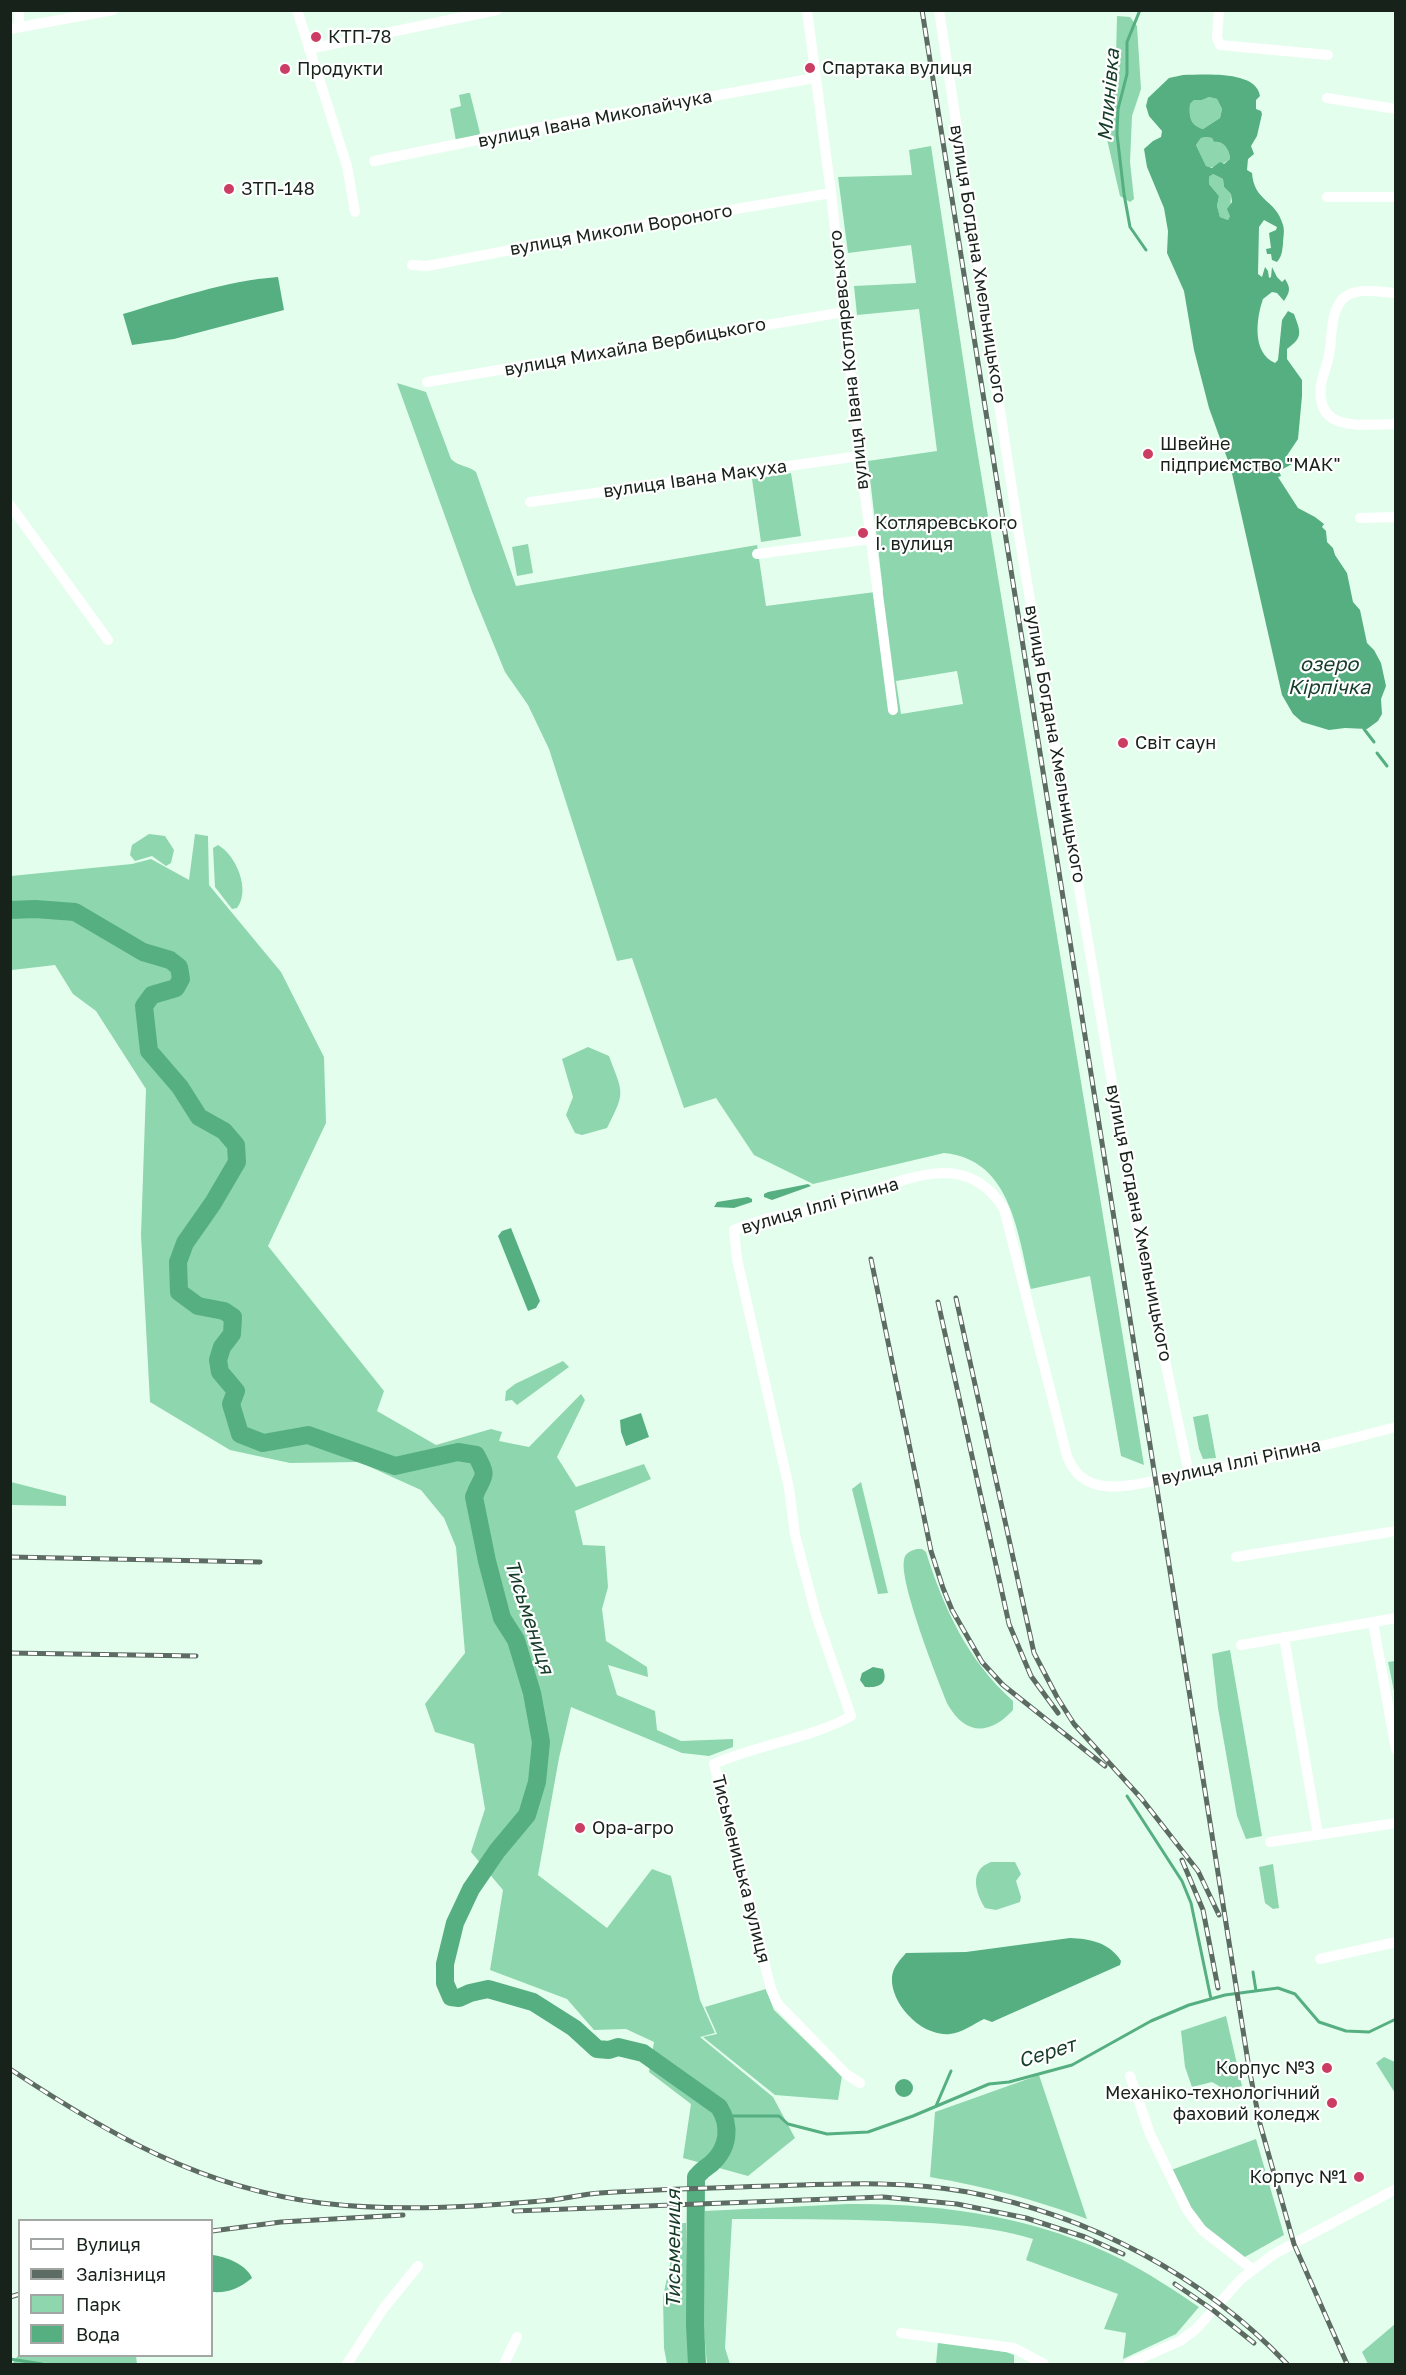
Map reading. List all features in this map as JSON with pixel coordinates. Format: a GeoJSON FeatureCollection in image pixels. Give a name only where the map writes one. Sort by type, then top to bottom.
{"type":"FeatureCollection","features":[{"type":"Feature","properties":{"kind":"street"},"geometry":{"type":"LineString","coordinates":[[19,10],[15,28],[113,10]]}},
{"type":"Feature","properties":{"kind":"street"},"geometry":{"type":"LineString","coordinates":[[297,10],[347,166],[355,212]]}},
{"type":"Feature","properties":{"kind":"street"},"geometry":{"type":"LineString","coordinates":[[309,49],[496,10]]}},
{"type":"Feature","properties":{"kind":"street","name":"вулиця Івана Котляревського"},"geometry":{"type":"LineString","coordinates":[[807,10],[831,193],[870,539],[893,710]]}},
{"type":"Feature","properties":{"kind":"street","name":"вулиця Богдана Хмельницького"},"geometry":{"type":"LineString","coordinates":[[939,10],[1019,535],[1135,1218],[1189,1474]]}},
{"type":"Feature","properties":{"kind":"street"},"geometry":{"type":"LineString","coordinates":[[1219,10],[1217,38],[1220,45],[1328,55]]}},
{"type":"Feature","properties":{"kind":"street","name":"вулиця Івана Миколайчука"},"geometry":{"type":"LineString","coordinates":[[374,161],[566,122],[815,78]]}},
{"type":"Feature","properties":{"kind":"street"},"geometry":{"type":"LineString","coordinates":[[1328,98],[1395,109]]}},
{"type":"Feature","properties":{"kind":"street","name":"вулиця Миколи Вороного"},"geometry":{"type":"LineString","coordinates":[[412,265],[427,266],[641,225],[831,193]]}},
{"type":"Feature","properties":{"kind":"street"},"geometry":{"type":"LineString","coordinates":[[1327,197],[1395,197]]}},
{"type":"Feature","properties":{"kind":"street"},"geometry":{"type":"LineString","coordinates":[[1395,293],[1356,293],[1341,301],[1334,317],[1329,360],[1321,388],[1324,411],[1341,423],[1354,425],[1395,423]]}},
{"type":"Feature","properties":{"kind":"street","name":"вулиця Михайла Вербицького"},"geometry":{"type":"LineString","coordinates":[[427,382],[844,312]]}},
{"type":"Feature","properties":{"kind":"street","name":"вулиця Івана Макуха"},"geometry":{"type":"LineString","coordinates":[[531,502],[860,456]]}},
{"type":"Feature","properties":{"kind":"street"},"geometry":{"type":"LineString","coordinates":[[10,505],[108,640]]}},
{"type":"Feature","properties":{"kind":"street"},"geometry":{"type":"LineString","coordinates":[[1360,518],[1395,517]]}},
{"type":"Feature","properties":{"kind":"street"},"geometry":{"type":"LineString","coordinates":[[757,554],[870,539]]}},
{"type":"Feature","properties":{"kind":"street","name":"вулиця Іллі Ріпина"},"geometry":{"type":"LineString","coordinates":[[851,1716],[816,1615],[795,1535],[789,1488],[737,1259],[734,1230],[770,1218],[825,1208],[927,1174],[941,1172],[968,1176],[989,1189],[1004,1209],[1067,1456],[1072,1467],[1084,1479],[1095,1484],[1109,1486],[1189,1474],[1292,1454],[1395,1427]]}},
{"type":"Feature","properties":{"kind":"street"},"geometry":{"type":"LineString","coordinates":[[1236,1557],[1395,1531]]}},
{"type":"Feature","properties":{"kind":"street"},"geometry":{"type":"LineString","coordinates":[[1241,1645],[1395,1618]]}},
{"type":"Feature","properties":{"kind":"street"},"geometry":{"type":"LineString","coordinates":[[1373,1622],[1395,1750]]}},
{"type":"Feature","properties":{"kind":"street"},"geometry":{"type":"LineString","coordinates":[[1284,1637],[1318,1834]]}},
{"type":"Feature","properties":{"kind":"street","name":"Тисьменицька вулиця"},"geometry":{"type":"LineString","coordinates":[[851,1716],[795,1737],[742,1752],[714,1764],[771,1989],[777,2003],[846,2074],[860,2083]]}},
{"type":"Feature","properties":{"kind":"street"},"geometry":{"type":"LineString","coordinates":[[1270,1842],[1395,1823]]}},
{"type":"Feature","properties":{"kind":"street"},"geometry":{"type":"LineString","coordinates":[[1320,1959],[1395,1942]]}},
{"type":"Feature","properties":{"kind":"street"},"geometry":{"type":"LineString","coordinates":[[1130,2076],[1150,2134],[1187,2210],[1202,2230],[1252,2269]]}},
{"type":"Feature","properties":{"kind":"street"},"geometry":{"type":"LineString","coordinates":[[1128,2364],[1162,2351],[1196,2329],[1241,2279],[1274,2254],[1395,2189]]}},
{"type":"Feature","properties":{"kind":"street"},"geometry":{"type":"LineString","coordinates":[[347,2364],[388,2302],[418,2266]]}},
{"type":"Feature","properties":{"kind":"street"},"geometry":{"type":"LineString","coordinates":[[902,2333],[1014,2348],[1044,2364]]}},
{"type":"Feature","properties":{"kind":"street"},"geometry":{"type":"LineString","coordinates":[[504,2364],[517,2337]]}},
{"type":"Feature","properties":{"kind":"green space"},"geometry":{"type":"Polygon","coordinates":[[[1117,16],[1130,17],[1137,26],[1141,89],[1132,116],[1130,162],[1134,199],[1130,202],[1120,196],[1106,135],[1116,58],[1117,16]]]}},
{"type":"Feature","properties":{"kind":"green space"},"geometry":{"type":"Polygon","coordinates":[[[470,93],[480,133],[478,136],[456,141],[450,109],[461,106],[459,95],[470,93]]]}},
{"type":"Feature","properties":{"kind":"green space"},"geometry":{"type":"Polygon","coordinates":[[[1209,97],[1217,99],[1222,109],[1220,118],[1203,129],[1191,120],[1190,104],[1194,100],[1209,97]]]}},
{"type":"Feature","properties":{"kind":"green space"},"geometry":{"type":"Polygon","coordinates":[[[1206,137],[1223,144],[1230,159],[1215,167],[1206,166],[1196,145],[1201,138],[1206,137]]]}},
{"type":"Feature","properties":{"kind":"green space"},"geometry":{"type":"Polygon","coordinates":[[[931,146],[973,425],[1144,1465],[1121,1456],[1090,1276],[1031,1289],[1016,1224],[1008,1203],[998,1185],[984,1169],[967,1158],[944,1153],[813,1184],[754,1155],[716,1098],[684,1108],[632,958],[617,961],[549,749],[528,705],[505,672],[473,594],[397,383],[426,392],[451,459],[476,472],[516,586],[757,545],[766,606],[883,591],[868,461],[937,451],[919,309],[857,315],[854,286],[916,283],[911,245],[848,253],[838,177],[912,175],[909,150],[931,146]],[[957,671],[896,681],[901,714],[963,704],[957,671]]]}},
{"type":"Feature","properties":{"kind":"green space"},"geometry":{"type":"Polygon","coordinates":[[[1213,174],[1223,179],[1224,187],[1231,194],[1228,220],[1220,217],[1217,206],[1219,196],[1209,184],[1209,177],[1213,174]]]}},
{"type":"Feature","properties":{"kind":"green space"},"geometry":{"type":"Polygon","coordinates":[[[791,473],[801,536],[761,542],[752,479],[791,473]]]}},
{"type":"Feature","properties":{"kind":"green space"},"geometry":{"type":"Polygon","coordinates":[[[528,544],[533,573],[517,576],[512,547],[528,544]]]}},
{"type":"Feature","properties":{"kind":"green space"},"geometry":{"type":"Polygon","coordinates":[[[149,834],[165,836],[174,850],[171,863],[166,866],[152,856],[135,861],[130,855],[132,845],[149,834]]]}},
{"type":"Feature","properties":{"kind":"green space"},"geometry":{"type":"Polygon","coordinates":[[[195,834],[208,836],[209,885],[281,972],[324,1057],[326,1123],[268,1246],[384,1391],[377,1411],[436,1445],[491,1429],[502,1432],[499,1441],[529,1447],[581,1394],[585,1400],[557,1457],[576,1487],[644,1464],[651,1479],[575,1511],[583,1545],[605,1546],[608,1587],[602,1609],[606,1641],[647,1667],[648,1677],[608,1665],[617,1695],[655,1711],[657,1730],[681,1741],[733,1739],[733,1747],[709,1756],[682,1753],[571,1707],[559,1758],[538,1875],[607,1928],[652,1869],[671,1876],[700,2000],[715,2033],[700,2037],[773,2097],[795,2138],[748,2176],[683,2158],[691,2104],[649,2072],[654,2042],[626,2029],[594,2030],[567,1999],[490,1970],[503,1890],[471,1852],[485,1809],[474,1744],[435,1732],[425,1704],[465,1653],[456,1547],[444,1518],[421,1490],[359,1462],[290,1463],[230,1450],[150,1402],[141,1235],[146,1089],[96,1011],[73,994],[55,965],[12,970],[11,876],[132,864],[151,859],[189,880],[195,834]]]}},
{"type":"Feature","properties":{"kind":"green space"},"geometry":{"type":"Polygon","coordinates":[[[218,845],[231,857],[240,874],[242,892],[237,908],[232,909],[215,887],[213,848],[218,845]]]}},
{"type":"Feature","properties":{"kind":"green space"},"geometry":{"type":"Polygon","coordinates":[[[588,1047],[609,1056],[620,1086],[620,1099],[607,1128],[582,1135],[575,1133],[566,1115],[573,1097],[562,1059],[588,1047]]]}},
{"type":"Feature","properties":{"kind":"green space"},"geometry":{"type":"Polygon","coordinates":[[[563,1361],[569,1367],[517,1405],[512,1400],[505,1401],[506,1391],[515,1384],[563,1361]]]}},
{"type":"Feature","properties":{"kind":"green space"},"geometry":{"type":"Polygon","coordinates":[[[1208,1414],[1216,1458],[1203,1459],[1193,1417],[1208,1414]]]}},
{"type":"Feature","properties":{"kind":"green space"},"geometry":{"type":"Polygon","coordinates":[[[11,1482],[66,1496],[66,1506],[11,1505],[11,1482]]]}},
{"type":"Feature","properties":{"kind":"green space"},"geometry":{"type":"Polygon","coordinates":[[[861,1482],[888,1593],[878,1594],[852,1489],[861,1482]]]}},
{"type":"Feature","properties":{"kind":"green space"},"geometry":{"type":"Polygon","coordinates":[[[917,1549],[926,1552],[941,1594],[970,1651],[983,1669],[1013,1701],[1013,1710],[996,1724],[987,1728],[970,1727],[955,1715],[948,1705],[936,1675],[920,1632],[904,1572],[905,1556],[917,1549]]]}},
{"type":"Feature","properties":{"kind":"green space"},"geometry":{"type":"Polygon","coordinates":[[[1230,1650],[1262,1836],[1246,1839],[1237,1816],[1218,1708],[1212,1654],[1230,1650]]]}},
{"type":"Feature","properties":{"kind":"green space"},"geometry":{"type":"Polygon","coordinates":[[[1395,1661],[1396,1696],[1388,1662],[1395,1661]]]}},
{"type":"Feature","properties":{"kind":"green space"},"geometry":{"type":"Polygon","coordinates":[[[991,1862],[1015,1862],[1021,1874],[1016,1881],[1021,1897],[1020,1902],[996,1910],[985,1908],[976,1882],[979,1870],[991,1862]]]}},
{"type":"Feature","properties":{"kind":"green space"},"geometry":{"type":"Polygon","coordinates":[[[1273,1864],[1279,1908],[1273,1909],[1265,1903],[1259,1867],[1273,1864]]]}},
{"type":"Feature","properties":{"kind":"green space"},"geometry":{"type":"Polygon","coordinates":[[[766,1989],[774,2010],[842,2076],[838,2100],[775,2095],[703,2037],[717,2034],[705,2007],[766,1989]]]}},
{"type":"Feature","properties":{"kind":"green space"},"geometry":{"type":"Polygon","coordinates":[[[1226,2016],[1242,2086],[1220,2092],[1219,2086],[1212,2082],[1192,2087],[1185,2067],[1181,2031],[1226,2016]]]}},
{"type":"Feature","properties":{"kind":"green space"},"geometry":{"type":"Polygon","coordinates":[[[1384,2057],[1395,2062],[1395,2093],[1376,2063],[1384,2057]]]}},
{"type":"Feature","properties":{"kind":"green space"},"geometry":{"type":"Polygon","coordinates":[[[1039,2075],[1087,2219],[1010,2194],[930,2177],[935,2112],[1039,2075]]]}},
{"type":"Feature","properties":{"kind":"green space"},"geometry":{"type":"Polygon","coordinates":[[[1256,2139],[1284,2235],[1243,2258],[1204,2229],[1189,2209],[1171,2170],[1256,2139]]]}},
{"type":"Feature","properties":{"kind":"green space"},"geometry":{"type":"Polygon","coordinates":[[[848,2204],[918,2206],[988,2215],[1022,2223],[1089,2245],[1121,2259],[1199,2307],[1176,2334],[1123,2359],[1126,2333],[1104,2329],[1118,2294],[1026,2260],[1033,2239],[980,2228],[943,2224],[732,2219],[725,2348],[730,2364],[707,2364],[703,2321],[705,2211],[848,2204]]]}},
{"type":"Feature","properties":{"kind":"green space"},"geometry":{"type":"Polygon","coordinates":[[[672,2223],[686,2223],[689,2364],[667,2364],[664,2348],[663,2297],[670,2264],[672,2223]]]}},
{"type":"Feature","properties":{"kind":"green space"},"geometry":{"type":"Polygon","coordinates":[[[1395,2324],[1395,2364],[1368,2364],[1362,2352],[1395,2324]]]}},
{"type":"Feature","properties":{"kind":"green space"},"geometry":{"type":"Polygon","coordinates":[[[938,2342],[1014,2355],[1014,2364],[936,2364],[938,2342]]]}},
{"type":"Feature","properties":{"kind":"green space"},"geometry":{"type":"Polygon","coordinates":[[[18,2355],[136,2357],[137,2364],[12,2364],[18,2355]]]}},
{"type":"Feature","properties":{"kind":"water","name":"озеро Кірпічка"},"geometry":{"type":"Polygon","coordinates":[[[1203,75],[1239,78],[1256,88],[1260,96],[1256,100],[1256,109],[1262,114],[1257,136],[1251,146],[1254,154],[1248,159],[1247,170],[1252,173],[1257,190],[1280,216],[1284,232],[1282,254],[1277,262],[1272,260],[1271,254],[1267,254],[1266,249],[1271,248],[1269,233],[1277,227],[1264,220],[1259,227],[1258,274],[1262,277],[1265,267],[1269,278],[1271,277],[1272,267],[1282,282],[1285,279],[1289,290],[1284,301],[1277,293],[1272,292],[1263,299],[1258,325],[1259,344],[1262,352],[1275,363],[1278,360],[1282,320],[1288,311],[1294,314],[1299,334],[1296,341],[1287,349],[1287,359],[1302,380],[1298,439],[1286,457],[1292,464],[1279,471],[1281,476],[1278,477],[1298,508],[1324,524],[1322,527],[1326,531],[1327,542],[1347,573],[1353,602],[1360,610],[1367,643],[1381,663],[1386,686],[1381,699],[1382,714],[1378,721],[1367,729],[1329,730],[1302,722],[1293,714],[1282,695],[1231,469],[1209,408],[1194,350],[1184,291],[1167,253],[1168,231],[1164,208],[1147,167],[1144,149],[1161,137],[1162,131],[1149,116],[1146,106],[1148,98],[1169,78],[1203,75]],[[1209,97],[1194,100],[1190,104],[1191,120],[1203,129],[1220,118],[1222,109],[1217,99],[1209,97]],[[1201,138],[1196,145],[1206,166],[1212,168],[1230,159],[1223,144],[1214,142],[1212,138],[1201,138]],[[1213,174],[1209,177],[1209,184],[1219,196],[1217,206],[1220,217],[1228,220],[1230,216],[1227,209],[1232,202],[1231,194],[1224,187],[1223,179],[1213,174]]]}},
{"type":"Feature","properties":{"kind":"water"},"geometry":{"type":"Polygon","coordinates":[[[278,277],[284,310],[174,339],[132,345],[123,314],[239,282],[278,277]]]}},
{"type":"Feature","properties":{"kind":"water"},"geometry":{"type":"Polygon","coordinates":[[[808,1184],[811,1186],[772,1200],[764,1197],[764,1194],[768,1192],[808,1184]]]}},
{"type":"Feature","properties":{"kind":"water"},"geometry":{"type":"Polygon","coordinates":[[[748,1197],[752,1199],[752,1202],[734,1208],[714,1207],[717,1202],[748,1197]]]}},
{"type":"Feature","properties":{"kind":"water"},"geometry":{"type":"Polygon","coordinates":[[[511,1228],[540,1301],[536,1308],[528,1311],[498,1236],[502,1231],[511,1228]]]}},
{"type":"Feature","properties":{"kind":"water"},"geometry":{"type":"Polygon","coordinates":[[[641,1413],[649,1437],[626,1446],[620,1420],[641,1413]]]}},
{"type":"Feature","properties":{"kind":"water"},"geometry":{"type":"Polygon","coordinates":[[[873,1667],[883,1669],[885,1678],[878,1686],[865,1687],[860,1680],[862,1673],[873,1667]]]}},
{"type":"Feature","properties":{"kind":"water"},"geometry":{"type":"Polygon","coordinates":[[[1070,1938],[1085,1939],[1105,1946],[1121,1961],[1120,1965],[992,2022],[984,2019],[950,2034],[939,2034],[919,2024],[902,2008],[896,1998],[892,1977],[897,1964],[906,1953],[966,1952],[1070,1938]]]}},
{"type":"Feature","properties":{"kind":"water"},"geometry":{"type":"Polygon","coordinates":[[[904,2079],[910,2082],[913,2088],[910,2094],[904,2097],[898,2094],[895,2088],[898,2082],[904,2079]]]}},
{"type":"Feature","properties":{"kind":"water"},"geometry":{"type":"Polygon","coordinates":[[[213,2255],[235,2262],[252,2278],[233,2290],[213,2292],[213,2255]]]}},
{"type":"Feature","properties":{"kind":"waterway","name":"Млинівка"},"geometry":{"type":"LineString","coordinates":[[1140,10],[1127,42],[1127,74],[1118,109],[1117,134],[1130,227],[1146,250]]}},
{"type":"Feature","properties":{"kind":"waterway","name":"Млинівка"},"geometry":{"type":"LineString","coordinates":[[1364,729],[1374,742]]}},
{"type":"Feature","properties":{"kind":"waterway","name":"Млинівка"},"geometry":{"type":"LineString","coordinates":[[1377,753],[1387,766]]}},
{"type":"Feature","properties":{"kind":"waterway","name":"Тисьмениця"},"geometry":{"type":"LineString","coordinates":[[10,910],[75,912],[143,952],[170,960],[179,967],[181,979],[176,988],[152,995],[144,1006],[149,1051],[180,1087],[199,1117],[224,1131],[236,1145],[237,1162],[213,1203],[185,1243],[178,1262],[179,1292],[198,1306],[224,1311],[233,1317],[232,1334],[222,1347],[218,1360],[220,1372],[236,1391],[231,1404],[240,1434],[263,1443],[308,1435],[395,1466],[458,1452],[476,1455],[483,1469],[483,1477],[474,1497],[487,1561],[502,1618],[516,1640],[532,1693],[541,1742],[537,1782],[527,1815],[497,1851],[471,1889],[455,1923],[445,1964],[445,1983],[451,1997],[459,1998],[488,1989],[533,2002],[574,2028],[597,2049],[609,2050],[618,2047],[643,2053],[719,2107],[725,2122],[725,2144],[717,2158],[696,2177],[697,2364]]}},
{"type":"Feature","properties":{"kind":"waterway"},"geometry":{"type":"LineString","coordinates":[[1127,1796],[1182,1881],[1191,1903],[1211,1999]]}},
{"type":"Feature","properties":{"kind":"waterway"},"geometry":{"type":"LineString","coordinates":[[1253,1972],[1256,1991]]}},
{"type":"Feature","properties":{"kind":"waterway","name":"Серет"},"geometry":{"type":"LineString","coordinates":[[724,2116],[779,2116],[788,2124],[827,2134],[868,2132],[989,2084],[1009,2082],[1072,2065],[1151,2021],[1189,2005],[1225,1995],[1278,1988],[1295,1994],[1319,2022],[1346,2031],[1369,2032],[1396,2019]]}},
{"type":"Feature","properties":{"kind":"waterway"},"geometry":{"type":"LineString","coordinates":[[936,2106],[951,2071]]}},
{"type":"Feature","properties":{"kind":"waterway"},"geometry":{"type":"LineString","coordinates":[[10,2359],[42,2364]]}},
{"type":"Feature","properties":{"kind":"railway"},"geometry":{"type":"LineString","coordinates":[[922,10],[1249,2068],[1260,2124],[1294,2244],[1347,2364]]}},
{"type":"Feature","properties":{"kind":"railway"},"geometry":{"type":"LineString","coordinates":[[871,1259],[931,1551],[952,1610],[982,1662],[1003,1685],[1105,1766]]}},
{"type":"Feature","properties":{"kind":"railway"},"geometry":{"type":"LineString","coordinates":[[956,1298],[1034,1653],[1074,1724],[1141,1798],[1198,1871],[1219,1915]]}},
{"type":"Feature","properties":{"kind":"railway"},"geometry":{"type":"LineString","coordinates":[[938,1302],[1009,1624],[1031,1676],[1058,1713]]}},
{"type":"Feature","properties":{"kind":"railway"},"geometry":{"type":"LineString","coordinates":[[10,1557],[260,1562]]}},
{"type":"Feature","properties":{"kind":"railway"},"geometry":{"type":"LineString","coordinates":[[10,1653],[196,1656]]}},
{"type":"Feature","properties":{"kind":"railway"},"geometry":{"type":"LineString","coordinates":[[1182,1860],[1203,1910],[1218,1988]]}},
{"type":"Feature","properties":{"kind":"railway"},"geometry":{"type":"LineString","coordinates":[[10,2069],[83,2115],[158,2155],[236,2185],[277,2196],[321,2203],[436,2208],[523,2203],[621,2192],[845,2184],[894,2184],[944,2188],[1013,2202],[1100,2233],[1141,2253],[1219,2303],[1287,2364]]}},
{"type":"Feature","properties":{"kind":"railway"},"geometry":{"type":"LineString","coordinates":[[514,2211],[883,2197],[957,2204],[1026,2218],[1085,2237],[1123,2254]]}},
{"type":"Feature","properties":{"kind":"railway"},"geometry":{"type":"LineString","coordinates":[[213,2231],[281,2222],[403,2215]]}},
{"type":"Feature","properties":{"kind":"railway"},"geometry":{"type":"LineString","coordinates":[[1175,2284],[1213,2310],[1254,2343]]}},
{"type":"Feature","properties":{"kind":"railway"},"geometry":{"type":"LineString","coordinates":[[10,2297],[18,2295]]}},
{"type":"Feature","properties":{"kind":"place","name":"КТП-78"},"geometry":{"type":"Point","coordinates":[316,37]}},
{"type":"Feature","properties":{"kind":"place","name":"Спартака вулиця"},"geometry":{"type":"Point","coordinates":[810,68]}},
{"type":"Feature","properties":{"kind":"place","name":"Продукти"},"geometry":{"type":"Point","coordinates":[285,69]}},
{"type":"Feature","properties":{"kind":"place","name":"ЗТП-148"},"geometry":{"type":"Point","coordinates":[229,189]}},
{"type":"Feature","properties":{"kind":"place","name":"Швейне підприємство \"МАК\""},"geometry":{"type":"Point","coordinates":[1148,454]}},
{"type":"Feature","properties":{"kind":"place","name":"Котляревського І. вулиця"},"geometry":{"type":"Point","coordinates":[863,533]}},
{"type":"Feature","properties":{"kind":"place","name":"Світ саун"},"geometry":{"type":"Point","coordinates":[1123,743]}},
{"type":"Feature","properties":{"kind":"place","name":"Ора-агро"},"geometry":{"type":"Point","coordinates":[580,1828]}},
{"type":"Feature","properties":{"kind":"place","name":"Корпус №3"},"geometry":{"type":"Point","coordinates":[1327,2068]}},
{"type":"Feature","properties":{"kind":"place","name":"Механіко-технологічний фаховий коледж"},"geometry":{"type":"Point","coordinates":[1332,2103]}},
{"type":"Feature","properties":{"kind":"place","name":"Корпус №1"},"geometry":{"type":"Point","coordinates":[1359,2177]}}]}
